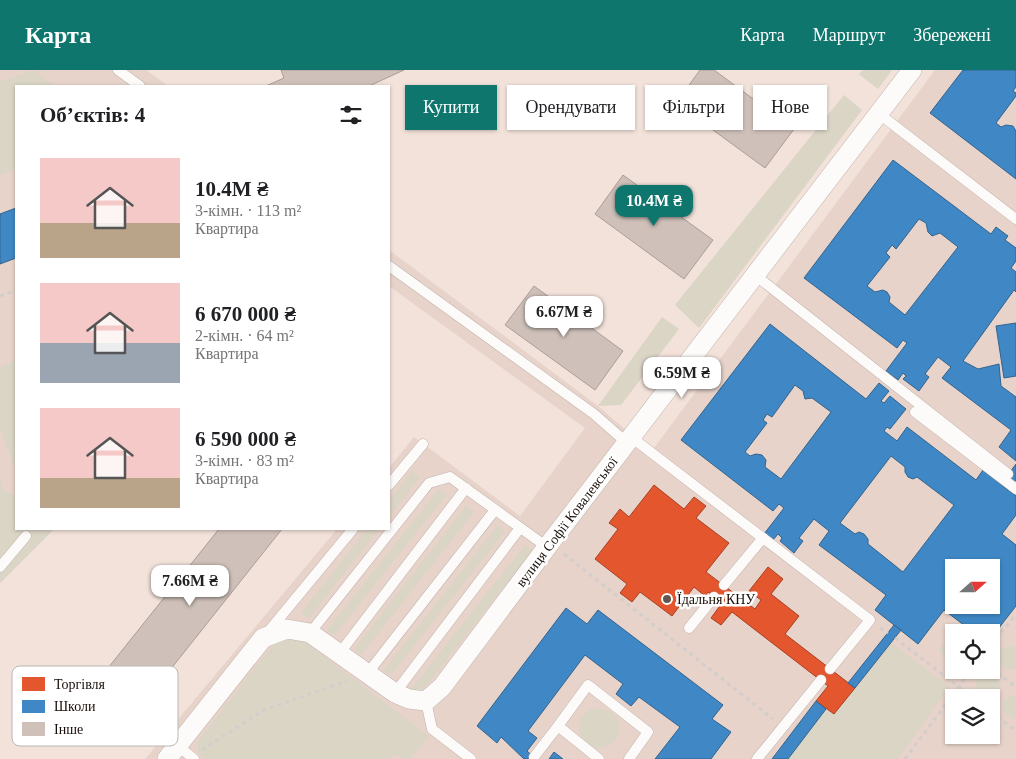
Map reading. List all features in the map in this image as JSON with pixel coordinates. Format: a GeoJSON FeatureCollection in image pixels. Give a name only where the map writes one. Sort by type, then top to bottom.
{"type":"FeatureCollection","features":[{"type":"Feature","properties":{"kind":"street","name":"вулиця Софії Ковалевської"},"geometry":{"type":"LineString","coordinates":[[426,701],[442,687],[912,70]]}},
{"type":"Feature","properties":{"kind":"street"},"geometry":{"type":"LineString","coordinates":[[182,755],[263,638],[287,629],[310,633],[339,654],[359,677],[395,693],[418,701],[426,701]]}},
{"type":"Feature","properties":{"kind":"lane"},"geometry":{"type":"LineString","coordinates":[[118,70],[139,85]]}},
{"type":"Feature","properties":{"kind":"lane"},"geometry":{"type":"LineString","coordinates":[[878,113],[1016,219]]}},
{"type":"Feature","properties":{"kind":"lane"},"geometry":{"type":"LineString","coordinates":[[390,267],[763,538],[870,620],[830,669]]}},
{"type":"Feature","properties":{"kind":"lane"},"geometry":{"type":"LineString","coordinates":[[755,275],[1008,474]]}},
{"type":"Feature","properties":{"kind":"lane"},"geometry":{"type":"LineString","coordinates":[[915,412],[1016,489]]}},
{"type":"Feature","properties":{"kind":"lane"},"geometry":{"type":"LineString","coordinates":[[390,484],[422,444]]}},
{"type":"Feature","properties":{"kind":"lane"},"geometry":{"type":"LineString","coordinates":[[310,633],[429,483],[450,477],[547,547]]}},
{"type":"Feature","properties":{"kind":"lane"},"geometry":{"type":"LineString","coordinates":[[339,654],[466,488]]}},
{"type":"Feature","properties":{"kind":"lane"},"geometry":{"type":"LineString","coordinates":[[359,677],[495,510]]}},
{"type":"Feature","properties":{"kind":"lane"},"geometry":{"type":"LineString","coordinates":[[395,693],[520,528]]}},
{"type":"Feature","properties":{"kind":"lane"},"geometry":{"type":"LineString","coordinates":[[263,638],[352,530]]}},
{"type":"Feature","properties":{"kind":"lane"},"geometry":{"type":"LineString","coordinates":[[0,567],[26,536]]}},
{"type":"Feature","properties":{"kind":"lane"},"geometry":{"type":"LineString","coordinates":[[724,585],[763,538]]}},
{"type":"Feature","properties":{"kind":"lane"},"geometry":{"type":"LineString","coordinates":[[689,628],[714,597]]}},
{"type":"Feature","properties":{"kind":"lane"},"geometry":{"type":"LineString","coordinates":[[757,759],[820,680]]}},
{"type":"Feature","properties":{"kind":"lane"},"geometry":{"type":"LineString","coordinates":[[534,757],[588,685],[648,732],[629,759]]}},
{"type":"Feature","properties":{"kind":"lane"},"geometry":{"type":"LineString","coordinates":[[426,701],[432,728],[471,759]]}},
{"type":"Feature","properties":{"kind":"lane"},"geometry":{"type":"LineString","coordinates":[[558,726],[599,759]]}},
{"type":"Feature","properties":{"kind":"path"},"geometry":{"type":"LineString","coordinates":[[0,296],[15,290]]}},
{"type":"Feature","properties":{"kind":"path"},"geometry":{"type":"LineString","coordinates":[[702,368],[724,384]]}},
{"type":"Feature","properties":{"kind":"path"},"geometry":{"type":"LineString","coordinates":[[569,558],[783,727]]}},
{"type":"Feature","properties":{"kind":"path"},"geometry":{"type":"LineString","coordinates":[[1000,634],[1016,614]]}},
{"type":"Feature","properties":{"kind":"path"},"geometry":{"type":"LineString","coordinates":[[895,638],[962,689]]}},
{"type":"Feature","properties":{"kind":"path"},"geometry":{"type":"LineString","coordinates":[[1000,675],[1016,687]]}},
{"type":"Feature","properties":{"kind":"path"},"geometry":{"type":"LineString","coordinates":[[182,755],[198,753],[264,710],[359,677]]}},
{"type":"Feature","properties":{"kind":"path"},"geometry":{"type":"LineString","coordinates":[[905,759],[964,679]]}},
{"type":"Feature","properties":{"kind":"path"},"geometry":{"type":"LineString","coordinates":[[1000,719],[1016,731]]}},
{"type":"Feature","properties":{"kind":"shaded area"},"geometry":{"type":"Polygon","coordinates":[[[0,70],[146,70],[167,85],[15,85],[15,530],[53,530],[0,583],[0,70]]]}},
{"type":"Feature","properties":{"kind":"shaded area"},"geometry":{"type":"Polygon","coordinates":[[[34,70],[53,85],[15,85],[15,169],[0,175],[0,82],[34,70]]]}},
{"type":"Feature","properties":{"kind":"shaded area"},"geometry":{"type":"Polygon","coordinates":[[[863,70],[892,70],[878,89],[859,74],[863,70]]]}},
{"type":"Feature","properties":{"kind":"shaded area"},"geometry":{"type":"Polygon","coordinates":[[[935,70],[1016,70],[1016,759],[145,759],[156,746],[178,746],[178,719],[336,530],[390,530],[390,467],[414,437],[520,516],[585,428],[390,287],[390,251],[598,406],[651,452],[935,70]]]}},
{"type":"Feature","properties":{"kind":"shaded area"},"geometry":{"type":"Polygon","coordinates":[[[844,95],[862,110],[699,328],[675,305],[816,130],[827,130],[827,116],[844,95]]]}},
{"type":"Feature","properties":{"kind":"shaded area"},"geometry":{"type":"Polygon","coordinates":[[[662,317],[679,329],[621,405],[598,406],[662,317]]]}},
{"type":"Feature","properties":{"kind":"shaded area"},"geometry":{"type":"Polygon","coordinates":[[[15,360],[14,465],[0,429],[0,367],[15,360]]]}},
{"type":"Feature","properties":{"kind":"shaded area"},"geometry":{"type":"Polygon","coordinates":[[[412,471],[420,477],[390,516],[390,500],[412,471]]]}},
{"type":"Feature","properties":{"kind":"shaded area"},"geometry":{"type":"Polygon","coordinates":[[[0,479],[4,491],[15,496],[15,530],[53,530],[0,583],[0,479]]]}},
{"type":"Feature","properties":{"kind":"shaded area"},"geometry":{"type":"Polygon","coordinates":[[[439,489],[447,494],[334,636],[327,630],[439,489]]]}},
{"type":"Feature","properties":{"kind":"shaded area"},"geometry":{"type":"Polygon","coordinates":[[[466,506],[474,512],[361,655],[354,649],[466,506]]]}},
{"type":"Feature","properties":{"kind":"shaded area"},"geometry":{"type":"Polygon","coordinates":[[[497,526],[505,531],[391,675],[384,670],[497,526]]]}},
{"type":"Feature","properties":{"kind":"shaded area"},"geometry":{"type":"Polygon","coordinates":[[[366,530],[378,530],[309,618],[301,613],[366,530]]]}},
{"type":"Feature","properties":{"kind":"shaded area"},"geometry":{"type":"Polygon","coordinates":[[[525,545],[533,550],[419,695],[411,689],[525,545]]]}},
{"type":"Feature","properties":{"kind":"shaded area"},"geometry":{"type":"Polygon","coordinates":[[[301,639],[429,736],[410,759],[403,759],[398,754],[388,759],[206,759],[198,753],[198,741],[276,641],[301,639]]]}},
{"type":"Feature","properties":{"kind":"shaded area"},"geometry":{"type":"Polygon","coordinates":[[[892,643],[949,687],[945,689],[945,693],[898,759],[788,759],[826,709],[834,714],[892,643]]]}},
{"type":"Feature","properties":{"kind":"shaded area"},"geometry":{"type":"Polygon","coordinates":[[[945,643],[945,657],[938,651],[945,643]]]}},
{"type":"Feature","properties":{"kind":"shaded area"},"geometry":{"type":"Polygon","coordinates":[[[1010,646],[1016,648],[1016,668],[1010,670],[1001,665],[1000,653],[1003,649],[1010,646]]]}},
{"type":"Feature","properties":{"kind":"shaded area"},"geometry":{"type":"Polygon","coordinates":[[[979,679],[997,679],[999,689],[977,689],[976,686],[979,679]]]}},
{"type":"Feature","properties":{"kind":"shaded area"},"geometry":{"type":"Polygon","coordinates":[[[1016,695],[1015,719],[1005,714],[1003,704],[1006,699],[1016,695]]]}},
{"type":"Feature","properties":{"kind":"shaded area"},"geometry":{"type":"Polygon","coordinates":[[[603,708],[610,711],[616,717],[619,728],[618,736],[610,745],[603,748],[595,748],[588,745],[580,736],[579,724],[582,717],[591,709],[603,708]]]}},
{"type":"Feature","properties":{"kind":"building: Торгівля","name":"Їдальня КНУ"},"geometry":{"type":"Polygon","coordinates":[[[654,485],[684,509],[694,497],[706,506],[696,518],[729,543],[706,572],[755,609],[761,600],[749,591],[768,567],[783,579],[771,594],[799,616],[785,634],[855,688],[834,714],[816,701],[828,686],[732,612],[721,625],[711,618],[722,603],[708,592],[705,596],[694,587],[672,616],[640,592],[632,602],[620,593],[627,584],[595,559],[618,529],[609,523],[620,509],[629,517],[654,485]]]}},
{"type":"Feature","properties":{"kind":"building: Школи"},"geometry":{"type":"Polygon","coordinates":[[[963,70],[1016,70],[1016,87],[1013,91],[1016,93],[1016,96],[996,123],[1001,127],[1006,125],[1013,126],[1016,131],[1016,179],[930,113],[963,70]]]}},
{"type":"Feature","properties":{"kind":"building: Школи"},"geometry":{"type":"Polygon","coordinates":[[[893,160],[991,234],[996,227],[1008,236],[1005,240],[1016,248],[1016,261],[1011,268],[1016,272],[1016,292],[1014,290],[963,361],[978,369],[999,364],[1001,386],[1016,397],[1016,461],[999,447],[1011,430],[942,378],[951,367],[938,357],[925,374],[929,377],[919,391],[903,379],[906,376],[903,373],[898,380],[886,371],[907,343],[903,340],[897,348],[804,278],[893,160]],[[919,219],[896,249],[892,245],[886,253],[890,257],[867,286],[875,292],[883,290],[887,292],[890,297],[889,302],[905,315],[958,247],[940,233],[932,236],[928,232],[926,223],[919,219]]]}},
{"type":"Feature","properties":{"kind":"building: Школи"},"geometry":{"type":"Polygon","coordinates":[[[15,208],[15,258],[0,264],[0,214],[15,208]]]}},
{"type":"Feature","properties":{"kind":"building: Школи"},"geometry":{"type":"Polygon","coordinates":[[[1016,323],[1016,376],[1004,378],[996,326],[1016,323]]]}},
{"type":"Feature","properties":{"kind":"building: Школи"},"geometry":{"type":"Polygon","coordinates":[[[770,324],[866,399],[879,383],[889,391],[881,401],[884,403],[890,396],[906,409],[890,429],[887,427],[884,431],[897,441],[907,427],[976,480],[983,470],[1016,496],[1016,515],[1002,534],[1016,545],[1016,606],[1000,626],[1000,624],[962,624],[949,614],[1000,614],[1000,559],[945,559],[945,611],[918,644],[875,610],[886,595],[819,545],[829,531],[814,519],[799,538],[803,541],[794,553],[780,541],[782,538],[778,534],[773,540],[764,534],[784,508],[779,504],[773,511],[681,440],[770,324]],[[795,385],[772,417],[767,414],[763,420],[767,423],[745,452],[750,456],[762,455],[766,460],[765,467],[781,479],[831,412],[812,398],[805,399],[803,391],[795,385]],[[891,456],[840,523],[855,534],[859,532],[864,534],[868,539],[868,544],[903,572],[954,505],[917,477],[913,479],[908,477],[905,467],[891,456]]]}},
{"type":"Feature","properties":{"kind":"building: Школи"},"geometry":{"type":"Polygon","coordinates":[[[1016,464],[1016,480],[1008,490],[1001,484],[1016,464]]]}},
{"type":"Feature","properties":{"kind":"building: Школи"},"geometry":{"type":"Polygon","coordinates":[[[566,608],[587,624],[598,610],[723,705],[712,719],[731,732],[711,759],[655,759],[680,727],[639,697],[631,706],[616,694],[623,684],[585,655],[528,731],[537,738],[527,751],[536,759],[524,759],[501,737],[497,743],[477,726],[566,608]]]}},
{"type":"Feature","properties":{"kind":"building: Школи"},"geometry":{"type":"Polygon","coordinates":[[[894,625],[901,630],[855,688],[848,683],[894,625]]]}},
{"type":"Feature","properties":{"kind":"building: Школи"},"geometry":{"type":"Polygon","coordinates":[[[816,701],[826,709],[788,759],[772,759],[816,701]]]}},
{"type":"Feature","properties":{"kind":"building: Школи"},"geometry":{"type":"Polygon","coordinates":[[[554,752],[563,759],[549,759],[554,752]]]}},
{"type":"Feature","properties":{"kind":"building: Інше"},"geometry":{"type":"Polygon","coordinates":[[[281,70],[404,70],[371,85],[268,85],[284,78],[281,70]]]}},
{"type":"Feature","properties":{"kind":"building: Інше"},"geometry":{"type":"Polygon","coordinates":[[[700,70],[714,70],[734,85],[689,85],[700,70]]]}},
{"type":"Feature","properties":{"kind":"building: Інше"},"geometry":{"type":"Polygon","coordinates":[[[743,91],[753,99],[753,130],[793,130],[765,168],[713,130],[743,130],[743,91]]]}},
{"type":"Feature","properties":{"kind":"building: Інше"},"geometry":{"type":"Polygon","coordinates":[[[623,175],[713,240],[684,279],[595,214],[623,175]]]}},
{"type":"Feature","properties":{"kind":"building: Інше"},"geometry":{"type":"Polygon","coordinates":[[[534,286],[623,351],[595,390],[505,325],[534,286]]]}},
{"type":"Feature","properties":{"kind":"building: Інше"},"geometry":{"type":"Polygon","coordinates":[[[218,530],[281,530],[173,666],[110,666],[218,530]]]}},
{"type":"Feature","properties":{"kind":"place","name":"Їдальня КНУ"},"geometry":{"type":"Point","coordinates":[667,599]}}]}
